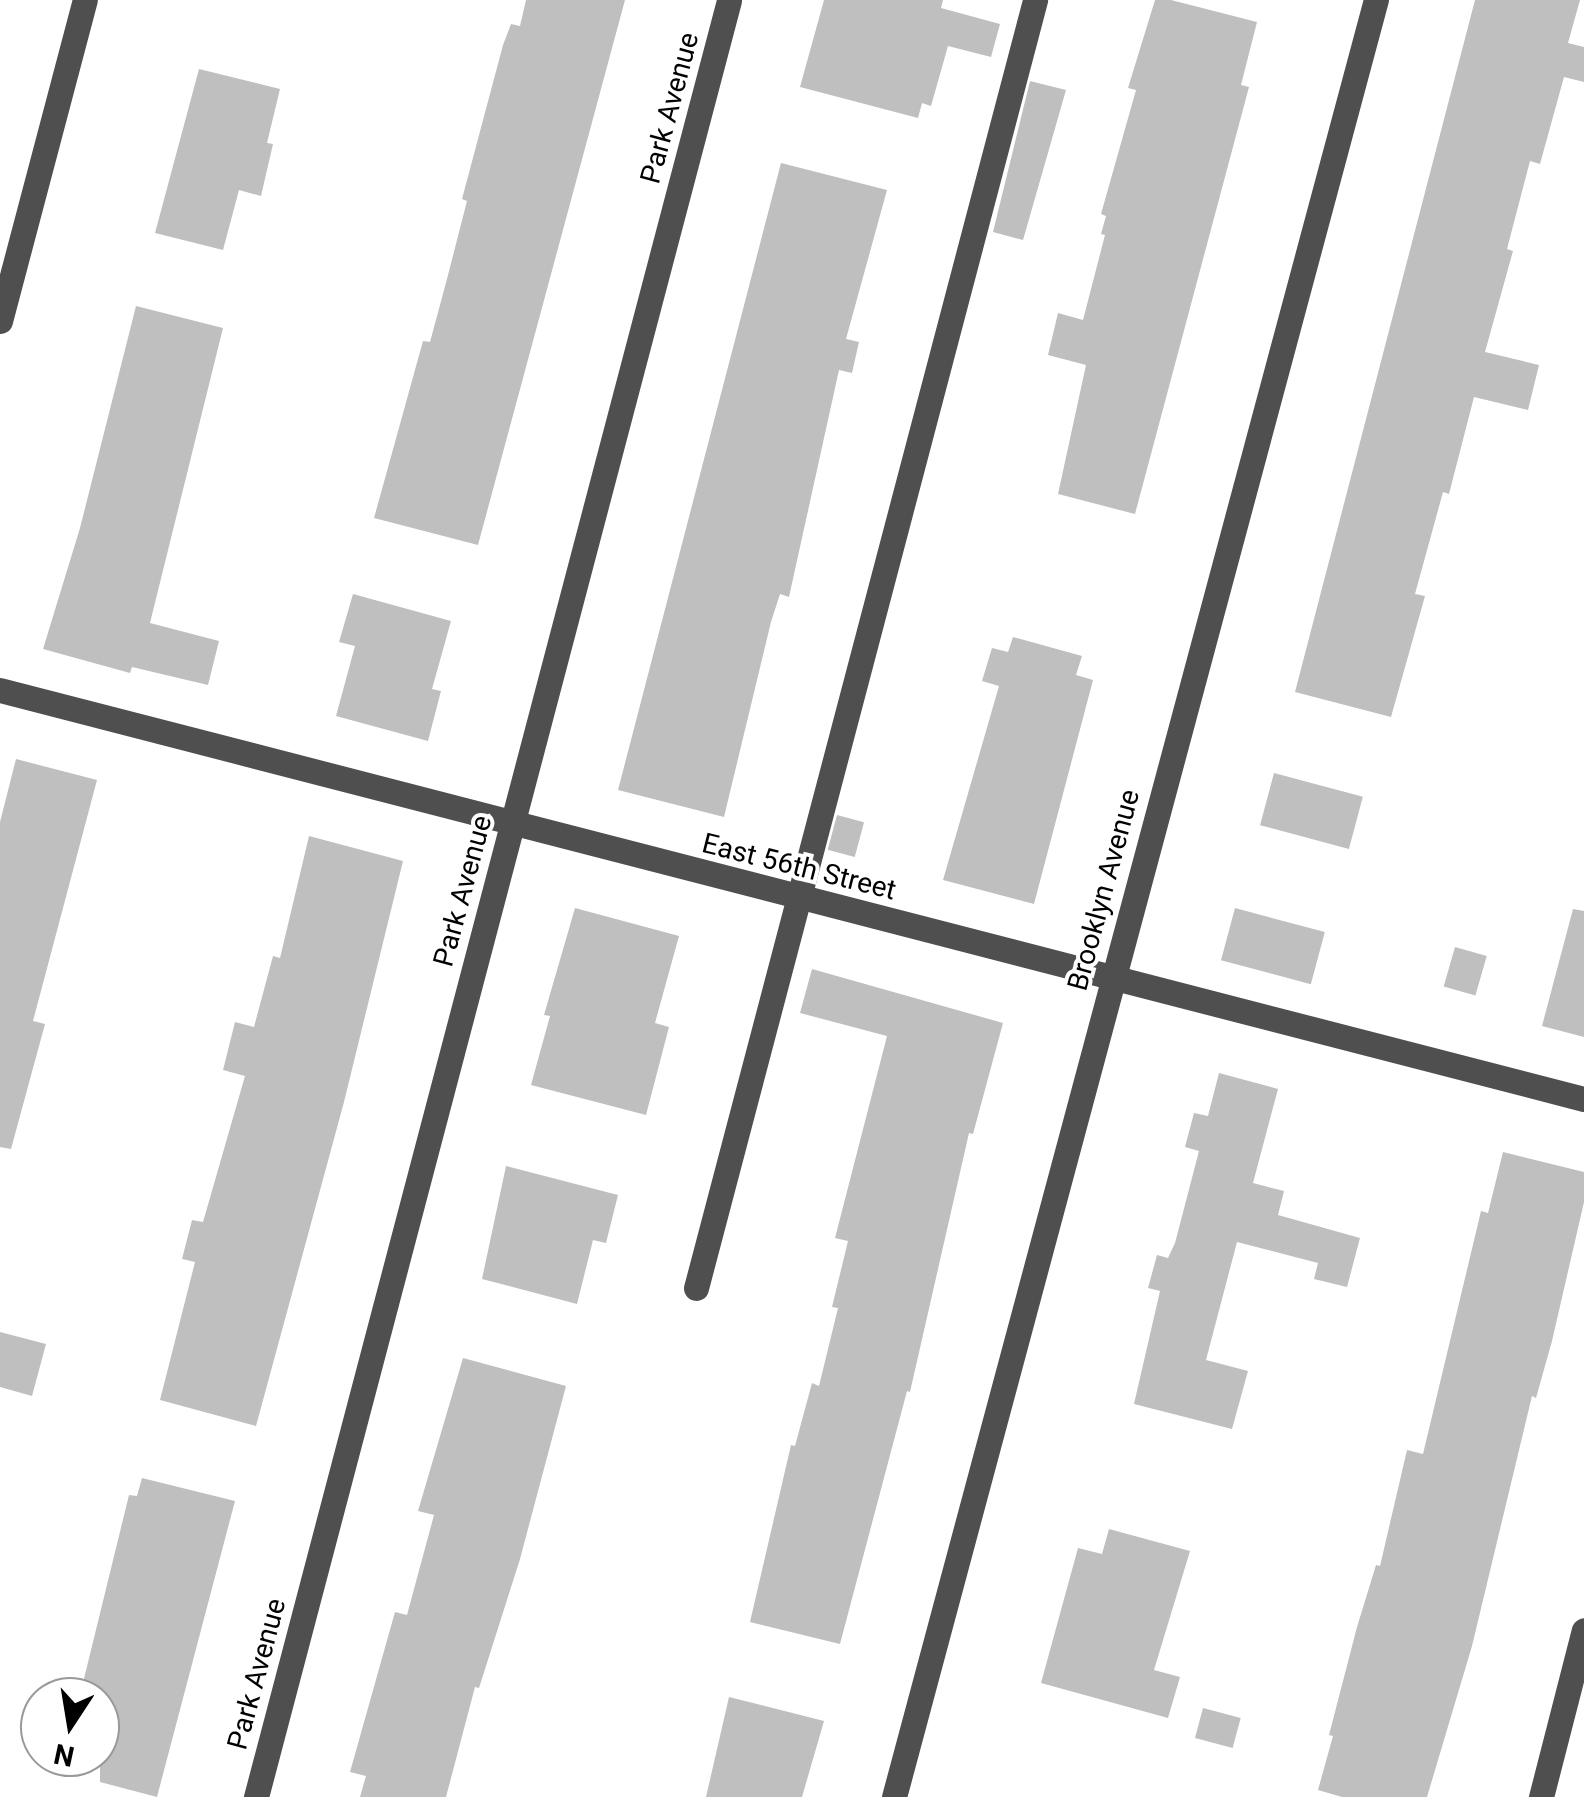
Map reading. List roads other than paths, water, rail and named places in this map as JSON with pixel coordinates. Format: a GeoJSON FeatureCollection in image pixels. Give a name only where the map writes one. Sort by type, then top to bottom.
{"type":"FeatureCollection","features":[{"type":"Feature","properties":{"kind":"street"},"geometry":{"type":"LineString","coordinates":[[0,321],[85,0]]}},
{"type":"Feature","properties":{"kind":"street","name":"Park Avenue"},"geometry":{"type":"LineString","coordinates":[[256,1797],[729,0]]}},
{"type":"Feature","properties":{"kind":"street"},"geometry":{"type":"LineString","coordinates":[[696,1288],[796,896],[806,874],[1035,0]]}},
{"type":"Feature","properties":{"kind":"street","name":"Brooklyn Avenue"},"geometry":{"type":"LineString","coordinates":[[894,1797],[1376,0]]}},
{"type":"Feature","properties":{"kind":"street","name":"East 56th Street"},"geometry":{"type":"LineString","coordinates":[[0,690],[1584,1099]]}},
{"type":"Feature","properties":{"kind":"street"},"geometry":{"type":"LineString","coordinates":[[1541,1797],[1584,1630]]}}]}
